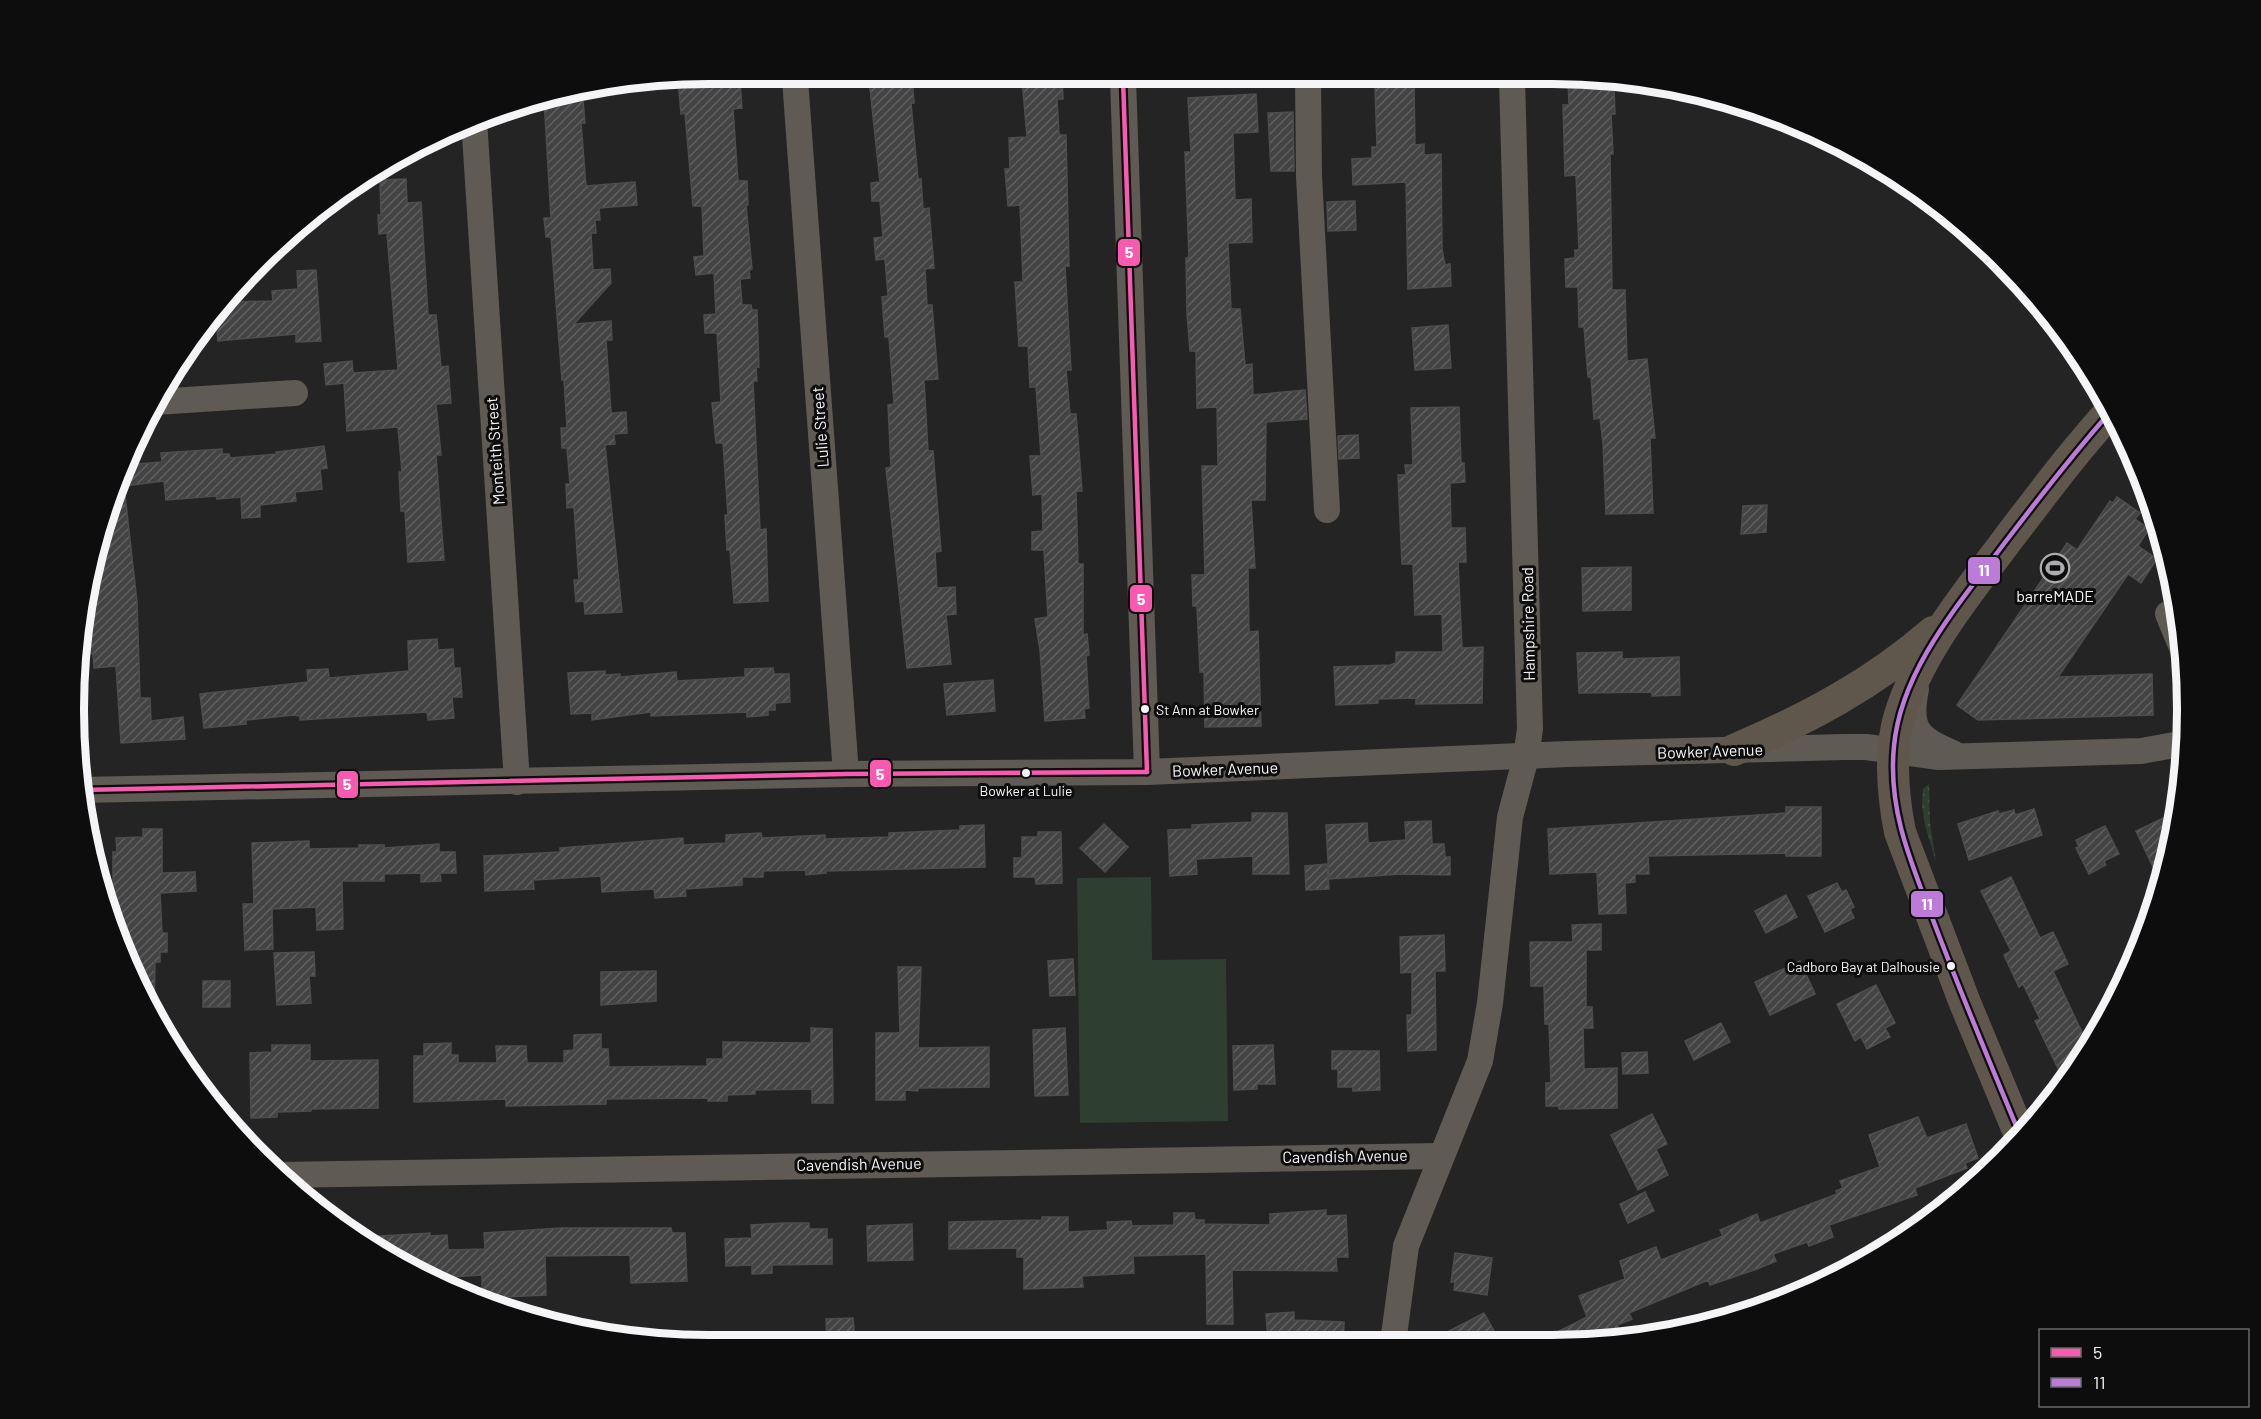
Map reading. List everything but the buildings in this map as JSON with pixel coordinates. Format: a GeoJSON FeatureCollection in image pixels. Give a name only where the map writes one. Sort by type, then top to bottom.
{"type":"FeatureCollection","features":[{"type":"Feature","properties":{"kind":"main road"},"geometry":{"type":"LineString","coordinates":[[2017,1127],[1965,1003],[1900,832],[1895,806],[1894,751],[1899,720],[1919,673],[1948,620],[2031,510],[2105,419]]}},
{"type":"Feature","properties":{"kind":"main road"},"geometry":{"type":"LineString","coordinates":[[1734,750],[1790,726],[1851,694],[1904,657],[1948,620]]}},
{"type":"Feature","properties":{"kind":"street","name":"Lulie Street"},"geometry":{"type":"LineString","coordinates":[[795,84],[846,774]]}},
{"type":"Feature","properties":{"kind":"street"},"geometry":{"type":"LineString","coordinates":[[1123,84],[1147,772]]}},
{"type":"Feature","properties":{"kind":"street"},"geometry":{"type":"LineString","coordinates":[[1308,84],[1309,176],[1327,510]]}},
{"type":"Feature","properties":{"kind":"street","name":"Hampshire Road"},"geometry":{"type":"LineString","coordinates":[[1393,1335],[1406,1246],[1440,1156],[1480,1061],[1490,1003],[1510,817],[1526,757],[1530,719],[1512,84]]}},
{"type":"Feature","properties":{"kind":"street","name":"Monteith Street"},"geometry":{"type":"LineString","coordinates":[[475,130],[517,782]]}},
{"type":"Feature","properties":{"kind":"street"},"geometry":{"type":"LineString","coordinates":[[166,401],[295,393]]}},
{"type":"Feature","properties":{"kind":"street"},"geometry":{"type":"LineString","coordinates":[[2168,614],[2171,621]]}},
{"type":"Feature","properties":{"kind":"street"},"geometry":{"type":"LineString","coordinates":[[1919,673],[1912,720],[1921,735],[1937,746],[1962,756]]}},
{"type":"Feature","properties":{"kind":"street","name":"Bowker Avenue"},"geometry":{"type":"LineString","coordinates":[[89,790],[846,774],[1147,772],[1526,757],[1866,747],[1937,757],[2141,751],[2176,745]]}},
{"type":"Feature","properties":{"kind":"street","name":"Cavendish Avenue"},"geometry":{"type":"LineString","coordinates":[[291,1175],[1440,1156]]}},
{"type":"Feature","properties":{"kind":"green space"},"geometry":{"type":"Polygon","coordinates":[[[1929,784],[1930,823],[1936,862],[1925,825],[1922,805],[1923,789],[1929,784]]]}},
{"type":"Feature","properties":{"kind":"green space"},"geometry":{"type":"Polygon","coordinates":[[[1151,877],[1152,960],[1226,959],[1228,1121],[1080,1123],[1077,878],[1151,877]]]}},
{"type":"Feature","properties":{"kind":"transit line","name":"5"},"geometry":{"type":"LineString","coordinates":[[1123,84],[1147,772]]}},
{"type":"Feature","properties":{"kind":"transit line","name":"11"},"geometry":{"type":"LineString","coordinates":[[2017,1127],[1912,865],[1895,795],[1894,746],[1899,718],[1908,691],[1920,665],[1951,614],[2069,460],[2104,419]]}},
{"type":"Feature","properties":{"kind":"transit line","name":"5"},"geometry":{"type":"LineString","coordinates":[[89,790],[846,774],[1147,772]]}},
{"type":"Feature","properties":{"kind":"place","name":"barreMADE"},"geometry":{"type":"Point","coordinates":[2055,568]}},
{"type":"Feature","properties":{"kind":"place","name":"St Ann at Bowker"},"geometry":{"type":"Point","coordinates":[1145,709]}},
{"type":"Feature","properties":{"kind":"place","name":"Bowker at Lulie"},"geometry":{"type":"Point","coordinates":[1026,773]}},
{"type":"Feature","properties":{"kind":"place","name":"Cadboro Bay at Dalhousie"},"geometry":{"type":"Point","coordinates":[1951,966]}}]}
